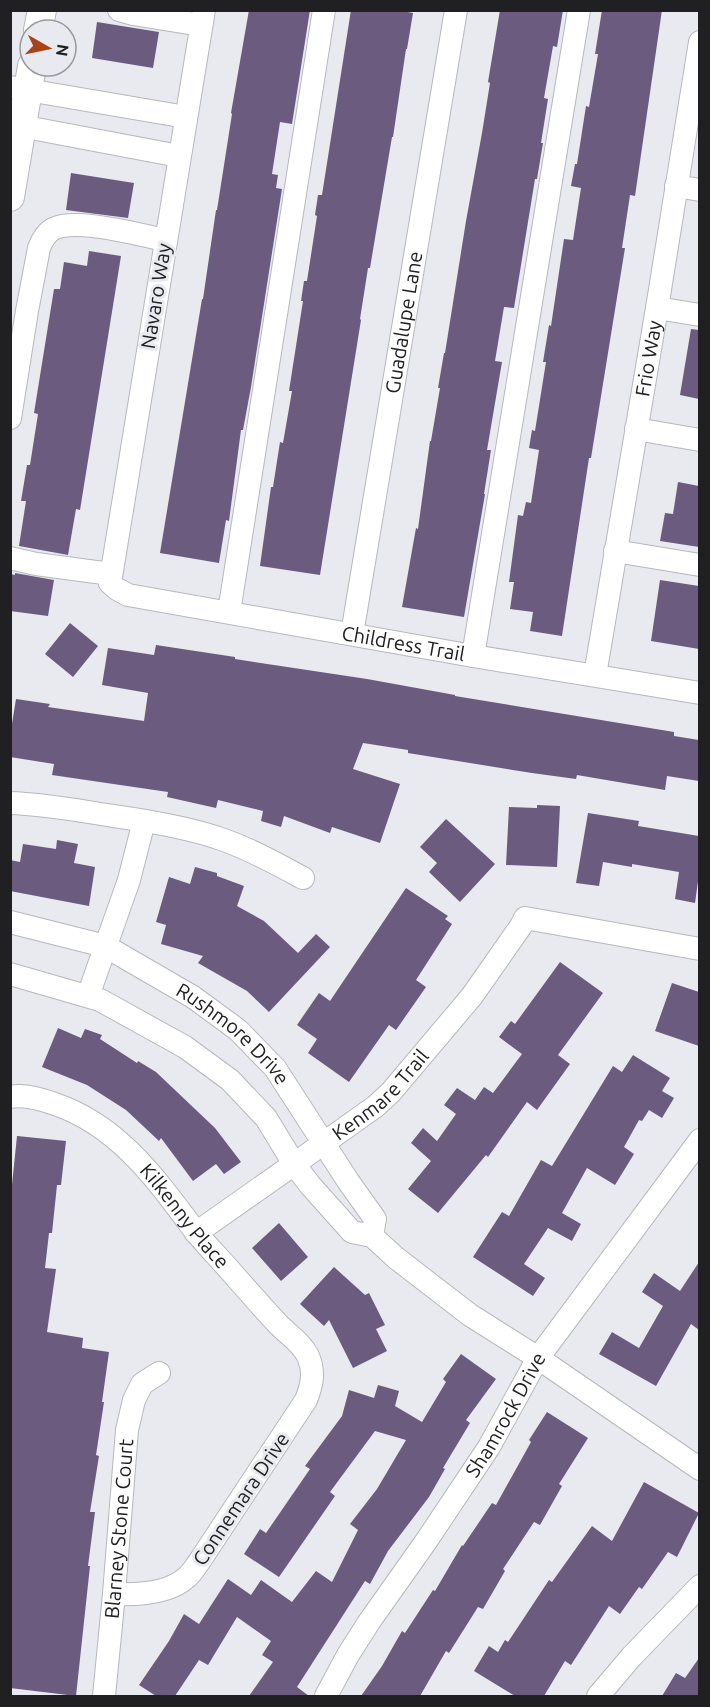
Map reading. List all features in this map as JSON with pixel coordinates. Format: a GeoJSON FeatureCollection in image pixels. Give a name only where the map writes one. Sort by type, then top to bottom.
{"type":"FeatureCollection","features":[{"type":"Feature","properties":{"kind":"main road"},"geometry":{"type":"LineString","coordinates":[[10,197],[16,125],[24,81]]}},
{"type":"Feature","properties":{"kind":"street"},"geometry":{"type":"LineString","coordinates":[[119,10],[132,14],[203,18]]}},
{"type":"Feature","properties":{"kind":"street"},"geometry":{"type":"LineString","coordinates":[[229,612],[324,10]]}},
{"type":"Feature","properties":{"kind":"street","name":"Guadalupe Lane"},"geometry":{"type":"LineString","coordinates":[[352,634],[456,10]]}},
{"type":"Feature","properties":{"kind":"street"},"geometry":{"type":"LineString","coordinates":[[473,656],[579,10]]}},
{"type":"Feature","properties":{"kind":"street","name":"Navaro Way"},"geometry":{"type":"LineString","coordinates":[[111,578],[203,18]]}},
{"type":"Feature","properties":{"kind":"street","name":"Frio Way"},"geometry":{"type":"LineString","coordinates":[[595,675],[699,42]]}},
{"type":"Feature","properties":{"kind":"street"},"geometry":{"type":"LineString","coordinates":[[24,81],[186,117]]}},
{"type":"Feature","properties":{"kind":"street"},"geometry":{"type":"LineString","coordinates":[[16,125],[179,156]]}},
{"type":"Feature","properties":{"kind":"street"},"geometry":{"type":"LineString","coordinates":[[676,186],[699,190]]}},
{"type":"Feature","properties":{"kind":"street"},"geometry":{"type":"LineString","coordinates":[[10,418],[27,311],[39,248],[43,239],[51,230],[74,225],[165,240]]}},
{"type":"Feature","properties":{"kind":"street"},"geometry":{"type":"LineString","coordinates":[[657,308],[699,315]]}},
{"type":"Feature","properties":{"kind":"street"},"geometry":{"type":"LineString","coordinates":[[636,429],[699,440]]}},
{"type":"Feature","properties":{"kind":"street"},"geometry":{"type":"LineString","coordinates":[[615,551],[699,565]]}},
{"type":"Feature","properties":{"kind":"street","name":"Childress Trail"},"geometry":{"type":"LineString","coordinates":[[10,558],[111,578],[117,589],[128,594],[473,656],[699,693]]}},
{"type":"Feature","properties":{"kind":"street"},"geometry":{"type":"LineString","coordinates":[[10,803],[49,806],[200,832],[265,857],[303,878]]}},
{"type":"Feature","properties":{"kind":"street"},"geometry":{"type":"LineString","coordinates":[[88,996],[129,880],[144,821]]}},
{"type":"Feature","properties":{"kind":"street","name":"Kenmare Trail"},"geometry":{"type":"LineString","coordinates":[[196,1233],[376,1106],[391,1092],[472,996],[525,918],[699,949]]}},
{"type":"Feature","properties":{"kind":"street","name":"Rushmore Drive"},"geometry":{"type":"LineString","coordinates":[[10,922],[105,946],[194,997],[238,1030],[275,1068],[375,1219],[372,1236]]}},
{"type":"Feature","properties":{"kind":"street","name":"Rushmore Drive"},"geometry":{"type":"LineString","coordinates":[[10,974],[99,1000],[185,1047],[230,1080],[266,1119],[294,1164],[352,1232],[372,1236],[396,1258],[470,1315],[538,1358],[699,1469]]}},
{"type":"Feature","properties":{"kind":"street","name":"Kilkenny Place"},"geometry":{"type":"LineString","coordinates":[[13,1097],[31,1097],[74,1111],[122,1143],[153,1176],[196,1233],[299,1344],[309,1359],[312,1384]]}},
{"type":"Feature","properties":{"kind":"street","name":"Shamrock Drive"},"geometry":{"type":"LineString","coordinates":[[326,1696],[369,1622],[489,1446],[538,1358],[699,1140]]}},
{"type":"Feature","properties":{"kind":"street","name":"Blarney Stone Court"},"geometry":{"type":"LineString","coordinates":[[104,1696],[125,1449],[130,1416],[134,1400],[142,1384],[159,1373]]}},
{"type":"Feature","properties":{"kind":"street","name":"Connemara Drive"},"geometry":{"type":"LineString","coordinates":[[114,1594],[149,1593],[187,1578],[306,1400],[312,1384]]}},
{"type":"Feature","properties":{"kind":"street"},"geometry":{"type":"LineString","coordinates":[[598,1696],[632,1656],[699,1586]]}},
{"type":"Feature","properties":{"kind":"building"},"geometry":{"type":"Polygon","coordinates":[[[249,10],[310,10],[292,124],[280,122],[272,174],[278,175],[276,188],[282,189],[251,387],[243,430],[241,430],[229,521],[226,520],[219,563],[160,553],[249,10]]]}},
{"type":"Feature","properties":{"kind":"building"},"geometry":{"type":"Polygon","coordinates":[[[351,10],[397,10],[413,13],[370,268],[368,268],[320,575],[260,566],[271,487],[273,487],[280,442],[283,443],[292,391],[289,391],[304,281],[307,281],[318,195],[322,195],[351,10]]]}},
{"type":"Feature","properties":{"kind":"building"},"geometry":{"type":"Polygon","coordinates":[[[500,10],[563,10],[557,47],[553,46],[544,98],[548,99],[541,143],[543,143],[514,308],[504,307],[495,361],[502,362],[487,450],[491,450],[485,494],[464,617],[402,607],[416,528],[418,529],[440,388],[438,388],[482,133],[500,10]]]}},
{"type":"Feature","properties":{"kind":"building"},"geometry":{"type":"Polygon","coordinates":[[[602,10],[662,10],[635,196],[630,195],[622,248],[625,248],[591,458],[589,458],[562,636],[530,631],[533,612],[510,609],[514,582],[509,582],[518,515],[523,516],[526,502],[531,503],[539,450],[529,448],[532,430],[535,431],[546,362],[543,362],[549,325],[551,326],[564,239],[573,240],[581,188],[571,186],[575,164],[577,164],[586,106],[589,107],[598,54],[595,54],[602,10]]]}},
{"type":"Feature","properties":{"kind":"building"},"geometry":{"type":"Polygon","coordinates":[[[97,22],[159,32],[153,68],[92,58],[97,22]]]}},
{"type":"Feature","properties":{"kind":"building"},"geometry":{"type":"Polygon","coordinates":[[[71,173],[134,183],[128,218],[66,210],[71,173]]]}},
{"type":"Feature","properties":{"kind":"building"},"geometry":{"type":"Polygon","coordinates":[[[89,251],[121,256],[80,510],[76,509],[68,555],[19,546],[26,501],[21,501],[27,465],[30,465],[38,414],[34,413],[54,289],[60,289],[64,262],[87,266],[89,251]]]}},
{"type":"Feature","properties":{"kind":"building"},"geometry":{"type":"Polygon","coordinates":[[[691,329],[699,330],[699,399],[680,395],[691,329]]]}},
{"type":"Feature","properties":{"kind":"building"},"geometry":{"type":"Polygon","coordinates":[[[678,482],[699,486],[699,547],[660,541],[665,513],[673,514],[678,482]]]}},
{"type":"Feature","properties":{"kind":"building"},"geometry":{"type":"Polygon","coordinates":[[[15,573],[54,580],[48,616],[10,611],[10,574],[15,575],[15,573]]]}},
{"type":"Feature","properties":{"kind":"building"},"geometry":{"type":"Polygon","coordinates":[[[660,580],[699,586],[699,649],[651,641],[660,580]]]}},
{"type":"Feature","properties":{"kind":"building"},"geometry":{"type":"Polygon","coordinates":[[[70,623],[98,646],[73,677],[45,654],[70,623]]]}},
{"type":"Feature","properties":{"kind":"building"},"geometry":{"type":"Polygon","coordinates":[[[156,645],[674,732],[674,736],[699,740],[699,781],[667,776],[665,790],[577,775],[576,779],[532,773],[408,753],[408,750],[363,743],[353,769],[400,784],[380,843],[332,827],[330,833],[284,816],[281,827],[261,821],[263,811],[218,800],[216,808],[167,797],[168,792],[52,775],[54,764],[10,757],[10,736],[16,699],[50,704],[48,707],[144,721],[148,693],[102,685],[108,648],[154,655],[156,645]]]}},
{"type":"Feature","properties":{"kind":"building"},"geometry":{"type":"Polygon","coordinates":[[[537,805],[560,806],[557,867],[506,865],[509,807],[537,808],[537,805]]]}},
{"type":"Feature","properties":{"kind":"building"},"geometry":{"type":"Polygon","coordinates":[[[588,813],[639,821],[638,826],[699,836],[699,874],[695,903],[675,899],[679,872],[632,864],[632,867],[603,862],[599,886],[576,883],[588,813]]]}},
{"type":"Feature","properties":{"kind":"building"},"geometry":{"type":"Polygon","coordinates":[[[446,819],[495,864],[460,902],[429,872],[437,863],[420,847],[446,819]]]}},
{"type":"Feature","properties":{"kind":"building"},"geometry":{"type":"Polygon","coordinates":[[[57,840],[78,844],[74,863],[95,867],[89,906],[10,891],[10,860],[20,862],[23,844],[56,849],[57,840]]]}},
{"type":"Feature","properties":{"kind":"building"},"geometry":{"type":"Polygon","coordinates":[[[195,867],[217,873],[217,876],[244,886],[237,906],[264,921],[298,953],[316,934],[330,947],[269,1012],[247,991],[198,963],[203,956],[161,944],[166,925],[156,922],[169,877],[190,884],[195,867]]]}},
{"type":"Feature","properties":{"kind":"building"},"geometry":{"type":"Polygon","coordinates":[[[406,888],[448,916],[445,919],[452,924],[416,980],[426,987],[396,1030],[389,1025],[349,1082],[308,1053],[317,1039],[297,1025],[319,993],[330,1001],[406,888]]]}},
{"type":"Feature","properties":{"kind":"building"},"geometry":{"type":"Polygon","coordinates":[[[560,962],[603,993],[558,1055],[570,1064],[537,1110],[527,1102],[488,1157],[486,1155],[438,1213],[408,1189],[431,1161],[411,1143],[423,1128],[437,1141],[456,1114],[444,1105],[457,1088],[475,1100],[484,1087],[493,1093],[522,1054],[499,1037],[511,1021],[515,1024],[560,962]]]}},
{"type":"Feature","properties":{"kind":"building"},"geometry":{"type":"Polygon","coordinates":[[[672,983],[699,992],[699,1046],[655,1031],[672,983]]]}},
{"type":"Feature","properties":{"kind":"building"},"geometry":{"type":"Polygon","coordinates":[[[58,1028],[81,1038],[85,1029],[102,1035],[100,1039],[137,1063],[138,1061],[156,1072],[215,1128],[241,1162],[224,1174],[216,1164],[193,1181],[161,1138],[159,1141],[126,1110],[87,1085],[42,1067],[58,1028]]]}},
{"type":"Feature","properties":{"kind":"building"},"geometry":{"type":"Polygon","coordinates":[[[633,1055],[670,1078],[662,1091],[674,1098],[662,1118],[649,1110],[642,1121],[639,1120],[624,1147],[634,1154],[615,1185],[587,1168],[562,1213],[581,1224],[572,1241],[548,1228],[524,1264],[545,1278],[533,1296],[473,1257],[502,1212],[509,1216],[541,1160],[552,1166],[613,1066],[622,1072],[633,1055]]]}},
{"type":"Feature","properties":{"kind":"building"},"geometry":{"type":"Polygon","coordinates":[[[17,1136],[66,1141],[61,1185],[57,1185],[52,1233],[49,1233],[45,1268],[56,1269],[47,1332],[83,1338],[82,1348],[109,1352],[96,1455],[99,1456],[90,1512],[95,1512],[76,1696],[10,1688],[10,1204],[17,1136]]]}},
{"type":"Feature","properties":{"kind":"building"},"geometry":{"type":"Polygon","coordinates":[[[279,1223],[308,1257],[281,1281],[252,1248],[279,1223]]]}},
{"type":"Feature","properties":{"kind":"building"},"geometry":{"type":"Polygon","coordinates":[[[699,1262],[699,1330],[691,1324],[656,1386],[599,1354],[612,1332],[639,1348],[663,1306],[642,1292],[654,1273],[680,1291],[699,1262]]]}},
{"type":"Feature","properties":{"kind":"building"},"geometry":{"type":"Polygon","coordinates":[[[334,1267],[365,1295],[369,1293],[385,1325],[376,1329],[387,1351],[353,1368],[329,1320],[324,1326],[300,1304],[334,1267]]]}},
{"type":"Feature","properties":{"kind":"building"},"geometry":{"type":"Polygon","coordinates":[[[461,1354],[496,1379],[466,1420],[470,1423],[443,1468],[445,1469],[429,1497],[388,1551],[370,1584],[365,1581],[297,1687],[309,1696],[249,1696],[273,1662],[262,1655],[271,1641],[237,1617],[208,1665],[199,1660],[175,1696],[156,1696],[139,1685],[184,1614],[199,1624],[228,1579],[251,1595],[261,1580],[292,1602],[316,1571],[332,1582],[358,1530],[350,1524],[377,1489],[406,1440],[375,1431],[330,1492],[335,1496],[279,1577],[244,1554],[260,1529],[266,1533],[310,1469],[305,1466],[342,1416],[349,1390],[374,1398],[378,1385],[399,1391],[395,1406],[422,1422],[446,1382],[443,1379],[461,1354]]]}},
{"type":"Feature","properties":{"kind":"building"},"geometry":{"type":"Polygon","coordinates":[[[547,1412],[588,1438],[559,1484],[562,1486],[540,1525],[534,1522],[503,1569],[505,1571],[483,1609],[478,1607],[449,1653],[446,1651],[420,1696],[361,1696],[402,1631],[405,1633],[433,1590],[435,1591],[462,1545],[492,1503],[496,1505],[531,1442],[529,1440],[547,1412]]]}},
{"type":"Feature","properties":{"kind":"building"},"geometry":{"type":"Polygon","coordinates":[[[644,1482],[699,1513],[677,1557],[668,1552],[642,1589],[639,1587],[620,1614],[609,1606],[571,1665],[565,1661],[544,1696],[515,1696],[474,1671],[489,1646],[498,1652],[505,1640],[508,1642],[549,1580],[552,1582],[592,1526],[612,1541],[644,1482]]]}},
{"type":"Feature","properties":{"kind":"building"},"geometry":{"type":"Polygon","coordinates":[[[699,1658],[699,1696],[662,1696],[676,1673],[685,1678],[699,1658]]]}}]}
